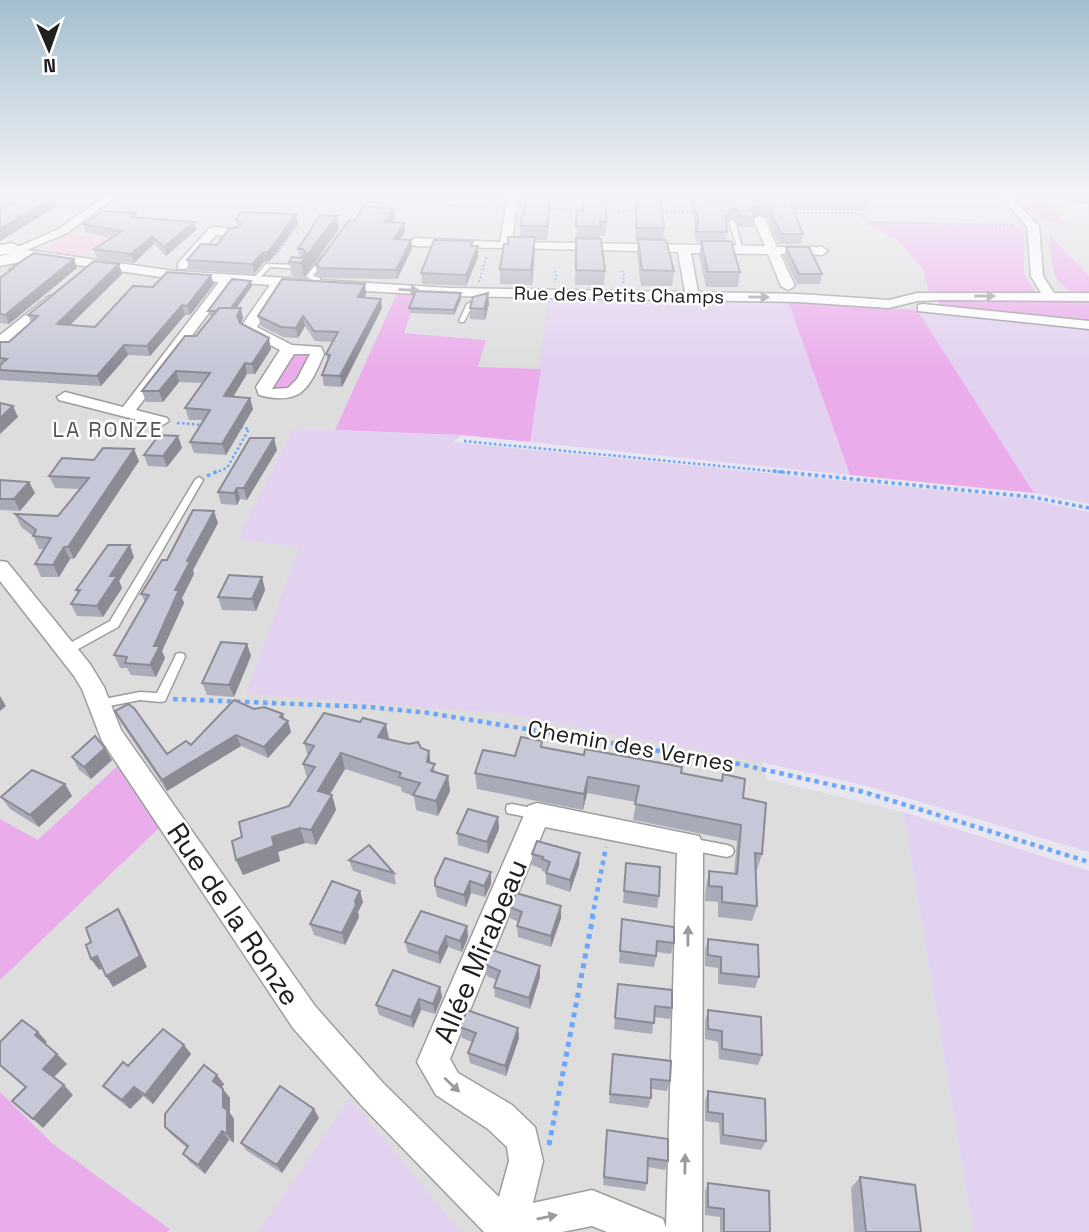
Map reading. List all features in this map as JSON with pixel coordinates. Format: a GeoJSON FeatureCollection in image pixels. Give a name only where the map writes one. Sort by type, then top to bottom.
{"type":"FeatureCollection","features":[{"type":"Feature","properties":{"kind":"street"},"geometry":{"type":"LineString","coordinates":[[174,275],[193,253]]}},
{"type":"Feature","properties":{"kind":"street"},"geometry":{"type":"LineString","coordinates":[[685,253],[692,296]]}},
{"type":"Feature","properties":{"kind":"street"},"geometry":{"type":"LineString","coordinates":[[773,253],[788,286]]}},
{"type":"Feature","properties":{"kind":"street"},"geometry":{"type":"LineString","coordinates":[[1035,253],[1037,276],[1050,297]]}},
{"type":"Feature","properties":{"kind":"street","name":"Rue des Petits Champs"},"geometry":{"type":"LineString","coordinates":[[7,255],[174,275],[482,293],[692,296],[889,304],[917,297],[941,296],[1089,297]]}},
{"type":"Feature","properties":{"kind":"street"},"geometry":{"type":"LineString","coordinates":[[79,273],[93,264]]}},
{"type":"Feature","properties":{"kind":"street"},"geometry":{"type":"LineString","coordinates":[[126,413],[228,279]]}},
{"type":"Feature","properties":{"kind":"street"},"geometry":{"type":"LineString","coordinates":[[278,282],[249,325],[250,329],[264,338],[290,349]]}},
{"type":"Feature","properties":{"kind":"street"},"geometry":{"type":"LineString","coordinates":[[0,342],[60,290]]}},
{"type":"Feature","properties":{"kind":"street"},"geometry":{"type":"LineString","coordinates":[[889,304],[1089,325]]}},
{"type":"Feature","properties":{"kind":"street"},"geometry":{"type":"LineString","coordinates":[[65,397],[161,421]]}},
{"type":"Feature","properties":{"kind":"street","name":"Rue de la Ronze"},"geometry":{"type":"LineString","coordinates":[[0,567],[67,650],[93,687],[110,734],[304,1017],[372,1094],[508,1232]]}},
{"type":"Feature","properties":{"kind":"street","name":"Allée Mirabeau"},"geometry":{"type":"LineString","coordinates":[[508,1232],[526,1161],[523,1139],[500,1117],[447,1084],[433,1062],[524,811],[690,845]]}},
{"type":"Feature","properties":{"kind":"street"},"geometry":{"type":"LineString","coordinates":[[684,1232],[690,845]]}},
{"type":"Feature","properties":{"kind":"street"},"geometry":{"type":"LineString","coordinates":[[508,1232],[535,1220],[592,1208],[649,1232]]}},
{"type":"Feature","properties":{"kind":"lane"},"geometry":{"type":"LineString","coordinates":[[316,285],[317,278],[309,277],[326,253]]}},
{"type":"Feature","properties":{"kind":"lane"},"geometry":{"type":"LineString","coordinates":[[254,281],[268,265],[304,267]]}},
{"type":"Feature","properties":{"kind":"lane"},"geometry":{"type":"LineString","coordinates":[[462,321],[469,305],[481,302],[482,293]]}},
{"type":"Feature","properties":{"kind":"lane"},"geometry":{"type":"LineString","coordinates":[[67,650],[114,624],[199,480]]}},
{"type":"Feature","properties":{"kind":"lane"},"geometry":{"type":"LineString","coordinates":[[99,704],[140,696],[161,698],[180,657]]}},
{"type":"Feature","properties":{"kind":"lane"},"geometry":{"type":"LineString","coordinates":[[690,845],[727,851]]}},
{"type":"Feature","properties":{"kind":"path"},"geometry":{"type":"LineString","coordinates":[[268,265],[276,253]]}},
{"type":"Feature","properties":{"kind":"path"},"geometry":{"type":"LineString","coordinates":[[161,421],[209,425]]}},
{"type":"Feature","properties":{"kind":"path"},"geometry":{"type":"LineString","coordinates":[[199,480],[227,468],[250,429],[233,427]]}},
{"type":"Feature","properties":{"kind":"path"},"geometry":{"type":"LineString","coordinates":[[464,441],[1032,497],[1089,508]]}},
{"type":"Feature","properties":{"kind":"path","name":"Chemin des Vernes"},"geometry":{"type":"LineString","coordinates":[[161,698],[370,707],[429,713],[739,764],[864,792],[1089,862]]}},
{"type":"Feature","properties":{"kind":"path"},"geometry":{"type":"LineString","coordinates":[[548,1152],[610,828]]}},
{"type":"Feature","properties":{"kind":"shaded area"},"geometry":{"type":"Polygon","coordinates":[[[0,253],[910,253],[923,268],[929,293],[938,301],[917,310],[788,301],[548,298],[541,369],[477,367],[485,340],[404,333],[397,293],[335,430],[293,429],[239,539],[299,547],[247,694],[507,714],[762,762],[766,779],[903,812],[973,1232],[461,1232],[350,1099],[258,1232],[167,1232],[169,1228],[53,1144],[0,1092],[0,980],[160,827],[117,766],[38,840],[0,819],[0,253]]]}},
{"type":"Feature","properties":{"kind":"shaded area"},"geometry":{"type":"Polygon","coordinates":[[[60,253],[87,253],[78,259],[60,253]]]}},
{"type":"Feature","properties":{"kind":"shaded area"},"geometry":{"type":"Polygon","coordinates":[[[910,253],[1024,253],[1024,274],[1036,293],[929,293],[923,268],[910,253]]]}},
{"type":"Feature","properties":{"kind":"shaded area"},"geometry":{"type":"Polygon","coordinates":[[[1024,253],[1089,253],[1089,300],[1036,293],[1024,274],[1024,253]]]}},
{"type":"Feature","properties":{"kind":"shaded area"},"geometry":{"type":"Polygon","coordinates":[[[1051,253],[1068,253],[1089,276],[1089,295],[1066,288],[1060,283],[1053,267],[1051,253]]]}},
{"type":"Feature","properties":{"kind":"shaded area"},"geometry":{"type":"Polygon","coordinates":[[[397,293],[418,294],[404,333],[486,340],[478,367],[541,369],[530,442],[462,435],[335,430],[397,293]]]}},
{"type":"Feature","properties":{"kind":"shaded area"},"geometry":{"type":"Polygon","coordinates":[[[548,298],[788,301],[850,475],[530,442],[548,298]]]}},
{"type":"Feature","properties":{"kind":"shaded area"},"geometry":{"type":"Polygon","coordinates":[[[936,299],[1089,300],[1089,323],[943,308],[936,299]]]}},
{"type":"Feature","properties":{"kind":"shaded area"},"geometry":{"type":"Polygon","coordinates":[[[788,301],[917,310],[1034,493],[850,475],[788,301]]]}},
{"type":"Feature","properties":{"kind":"shaded area"},"geometry":{"type":"Polygon","coordinates":[[[917,310],[1089,327],[1089,504],[1034,493],[917,310]]]}},
{"type":"Feature","properties":{"kind":"shaded area"},"geometry":{"type":"Polygon","coordinates":[[[292,352],[311,353],[295,388],[272,390],[269,387],[292,352]]]}},
{"type":"Feature","properties":{"kind":"shaded area"},"geometry":{"type":"Polygon","coordinates":[[[293,429],[462,435],[453,442],[1028,499],[1089,512],[1089,852],[863,785],[761,762],[507,714],[246,694],[299,547],[238,539],[293,429]]]}},
{"type":"Feature","properties":{"kind":"shaded area"},"geometry":{"type":"Polygon","coordinates":[[[117,766],[160,827],[0,980],[0,819],[38,840],[117,766]]]}},
{"type":"Feature","properties":{"kind":"shaded area"},"geometry":{"type":"Polygon","coordinates":[[[903,812],[1089,871],[1089,1232],[973,1232],[903,812]]]}},
{"type":"Feature","properties":{"kind":"shaded area"},"geometry":{"type":"Polygon","coordinates":[[[0,1092],[53,1144],[170,1229],[167,1232],[0,1232],[0,1092]]]}},
{"type":"Feature","properties":{"kind":"shaded area"},"geometry":{"type":"Polygon","coordinates":[[[350,1098],[461,1232],[258,1232],[350,1098]]]}},
{"type":"Feature","properties":{"kind":"building"},"geometry":{"type":"Polygon","coordinates":[[[33,253],[74,259],[5,315],[0,314],[0,278],[33,253]]]}},
{"type":"Feature","properties":{"kind":"building"},"geometry":{"type":"Polygon","coordinates":[[[193,253],[262,253],[252,264],[187,260],[193,253]]]}},
{"type":"Feature","properties":{"kind":"building"},"geometry":{"type":"Polygon","coordinates":[[[324,253],[404,253],[396,270],[321,268],[316,265],[324,253]]]}},
{"type":"Feature","properties":{"kind":"building"},"geometry":{"type":"Polygon","coordinates":[[[429,253],[475,253],[466,275],[421,273],[429,253]]]}},
{"type":"Feature","properties":{"kind":"building"},"geometry":{"type":"Polygon","coordinates":[[[502,253],[533,253],[531,270],[500,269],[502,253]]]}},
{"type":"Feature","properties":{"kind":"building"},"geometry":{"type":"Polygon","coordinates":[[[576,253],[603,253],[605,271],[576,270],[576,253]]]}},
{"type":"Feature","properties":{"kind":"building"},"geometry":{"type":"Polygon","coordinates":[[[640,253],[669,253],[674,271],[642,270],[640,253]]]}},
{"type":"Feature","properties":{"kind":"building"},"geometry":{"type":"Polygon","coordinates":[[[704,253],[735,253],[740,272],[708,272],[704,253]]]}},
{"type":"Feature","properties":{"kind":"building"},"geometry":{"type":"Polygon","coordinates":[[[789,253],[812,253],[822,274],[799,274],[789,253]]]}},
{"type":"Feature","properties":{"kind":"building"},"geometry":{"type":"Polygon","coordinates":[[[307,254],[301,263],[289,262],[292,257],[301,258],[307,254]]]}},
{"type":"Feature","properties":{"kind":"building"},"geometry":{"type":"Polygon","coordinates":[[[94,261],[119,264],[57,324],[95,327],[133,286],[153,287],[167,272],[211,275],[187,306],[182,305],[147,346],[124,345],[97,376],[0,370],[0,365],[7,359],[0,358],[0,342],[9,342],[38,316],[28,315],[94,261]]]}},
{"type":"Feature","properties":{"kind":"building"},"geometry":{"type":"Polygon","coordinates":[[[232,279],[251,281],[231,308],[208,311],[232,279]]]}},
{"type":"Feature","properties":{"kind":"building"},"geometry":{"type":"Polygon","coordinates":[[[282,279],[365,284],[358,297],[381,299],[340,376],[322,375],[330,355],[326,354],[338,332],[314,331],[303,316],[296,328],[281,327],[258,316],[282,279]]]}},
{"type":"Feature","properties":{"kind":"building"},"geometry":{"type":"Polygon","coordinates":[[[416,291],[461,293],[454,310],[409,308],[416,291]]]}},
{"type":"Feature","properties":{"kind":"building"},"geometry":{"type":"Polygon","coordinates":[[[488,293],[484,309],[470,308],[473,297],[488,293]]]}},
{"type":"Feature","properties":{"kind":"building"},"geometry":{"type":"Polygon","coordinates":[[[219,308],[241,308],[237,316],[240,323],[269,338],[252,364],[245,363],[224,396],[250,398],[222,444],[190,442],[210,410],[185,408],[210,373],[176,371],[159,391],[142,391],[185,336],[196,336],[219,308]]]}},
{"type":"Feature","properties":{"kind":"building"},"geometry":{"type":"Polygon","coordinates":[[[0,403],[13,406],[0,418],[0,403]]]}},
{"type":"Feature","properties":{"kind":"building"},"geometry":{"type":"Polygon","coordinates":[[[159,435],[178,436],[163,456],[144,455],[159,435]]]}},
{"type":"Feature","properties":{"kind":"building"},"geometry":{"type":"Polygon","coordinates":[[[250,438],[274,438],[244,488],[237,488],[234,493],[218,492],[250,438]]]}},
{"type":"Feature","properties":{"kind":"building"},"geometry":{"type":"Polygon","coordinates":[[[103,448],[134,449],[53,565],[35,564],[51,538],[33,536],[36,530],[15,514],[58,516],[89,478],[49,476],[62,458],[94,460],[103,448]]]}},
{"type":"Feature","properties":{"kind":"building"},"geometry":{"type":"Polygon","coordinates":[[[0,480],[29,482],[14,499],[0,499],[0,480]]]}},
{"type":"Feature","properties":{"kind":"building"},"geometry":{"type":"Polygon","coordinates":[[[193,510],[214,511],[175,590],[179,590],[154,646],[160,646],[150,665],[125,663],[127,657],[114,655],[149,595],[141,594],[162,560],[167,560],[193,510]]]}},
{"type":"Feature","properties":{"kind":"building"},"geometry":{"type":"Polygon","coordinates":[[[108,545],[130,545],[110,576],[117,576],[97,606],[71,604],[80,590],[76,590],[108,545]]]}},
{"type":"Feature","properties":{"kind":"building"},"geometry":{"type":"Polygon","coordinates":[[[229,575],[262,577],[252,599],[218,597],[229,575]]]}},
{"type":"Feature","properties":{"kind":"building"},"geometry":{"type":"Polygon","coordinates":[[[221,642],[247,644],[229,685],[202,683],[221,642]]]}},
{"type":"Feature","properties":{"kind":"building"},"geometry":{"type":"Polygon","coordinates":[[[234,700],[254,709],[264,707],[283,714],[280,717],[288,721],[264,747],[236,735],[162,780],[115,711],[128,704],[134,708],[167,754],[186,741],[191,745],[234,700]]]}},
{"type":"Feature","properties":{"kind":"building"},"geometry":{"type":"Polygon","coordinates":[[[324,713],[360,722],[363,718],[386,724],[378,737],[409,744],[418,742],[421,748],[429,751],[427,762],[435,764],[431,771],[448,776],[436,801],[413,795],[420,783],[399,777],[401,773],[341,753],[318,791],[332,795],[311,830],[300,828],[272,837],[274,846],[236,860],[232,841],[242,837],[239,822],[289,806],[315,767],[303,764],[314,746],[304,743],[324,713]]]}},
{"type":"Feature","properties":{"kind":"building"},"geometry":{"type":"Polygon","coordinates":[[[95,736],[105,748],[84,767],[72,757],[95,736]]]}},
{"type":"Feature","properties":{"kind":"building"},"geometry":{"type":"Polygon","coordinates":[[[521,737],[542,741],[541,747],[584,755],[585,749],[682,767],[681,773],[722,781],[723,774],[745,779],[743,798],[766,803],[762,854],[755,853],[757,906],[722,902],[722,887],[709,886],[709,871],[737,874],[741,825],[635,804],[639,786],[588,777],[584,794],[475,773],[483,750],[515,756],[521,737]]]}},
{"type":"Feature","properties":{"kind":"building"},"geometry":{"type":"Polygon","coordinates":[[[32,770],[65,784],[30,815],[1,797],[32,770]]]}},
{"type":"Feature","properties":{"kind":"building"},"geometry":{"type":"Polygon","coordinates":[[[468,809],[498,817],[487,842],[457,833],[468,809]]]}},
{"type":"Feature","properties":{"kind":"building"},"geometry":{"type":"Polygon","coordinates":[[[537,841],[580,853],[570,880],[546,873],[550,862],[532,854],[537,841]]]}},
{"type":"Feature","properties":{"kind":"building"},"geometry":{"type":"Polygon","coordinates":[[[369,845],[394,873],[349,860],[369,845]]]}},
{"type":"Feature","properties":{"kind":"building"},"geometry":{"type":"Polygon","coordinates":[[[445,858],[491,872],[484,886],[470,881],[464,895],[435,886],[435,879],[445,858]]]}},
{"type":"Feature","properties":{"kind":"building"},"geometry":{"type":"Polygon","coordinates":[[[626,863],[660,867],[659,896],[624,891],[626,863]]]}},
{"type":"Feature","properties":{"kind":"building"},"geometry":{"type":"Polygon","coordinates":[[[332,881],[360,891],[342,933],[310,924],[332,881]]]}},
{"type":"Feature","properties":{"kind":"building"},"geometry":{"type":"Polygon","coordinates":[[[516,893],[561,906],[551,936],[517,926],[522,912],[510,907],[516,893]]]}},
{"type":"Feature","properties":{"kind":"building"},"geometry":{"type":"Polygon","coordinates":[[[118,909],[140,956],[106,976],[97,956],[91,959],[86,945],[91,942],[86,928],[118,909]]]}},
{"type":"Feature","properties":{"kind":"building"},"geometry":{"type":"Polygon","coordinates":[[[421,911],[467,926],[460,941],[446,936],[438,953],[405,942],[421,911]]]}},
{"type":"Feature","properties":{"kind":"building"},"geometry":{"type":"Polygon","coordinates":[[[622,919],[674,927],[674,943],[657,941],[656,956],[620,951],[622,919]]]}},
{"type":"Feature","properties":{"kind":"building"},"geometry":{"type":"Polygon","coordinates":[[[708,939],[758,945],[759,977],[721,973],[721,957],[708,955],[708,939]]]}},
{"type":"Feature","properties":{"kind":"building"},"geometry":{"type":"Polygon","coordinates":[[[492,950],[540,966],[529,998],[494,987],[500,971],[486,965],[492,950]]]}},
{"type":"Feature","properties":{"kind":"building"},"geometry":{"type":"Polygon","coordinates":[[[393,970],[440,987],[433,1004],[419,999],[411,1017],[376,1005],[393,970]]]}},
{"type":"Feature","properties":{"kind":"building"},"geometry":{"type":"Polygon","coordinates":[[[618,984],[672,990],[672,1008],[655,1006],[654,1023],[615,1018],[618,984]]]}},
{"type":"Feature","properties":{"kind":"building"},"geometry":{"type":"Polygon","coordinates":[[[467,1010],[518,1028],[505,1066],[468,1053],[476,1033],[460,1027],[467,1010]]]}},
{"type":"Feature","properties":{"kind":"building"},"geometry":{"type":"Polygon","coordinates":[[[708,1010],[761,1017],[762,1055],[722,1049],[722,1031],[708,1029],[708,1010]]]}},
{"type":"Feature","properties":{"kind":"building"},"geometry":{"type":"Polygon","coordinates":[[[22,1020],[38,1032],[35,1035],[57,1054],[43,1069],[64,1085],[33,1119],[12,1101],[26,1087],[0,1065],[0,1042],[22,1020]]]}},
{"type":"Feature","properties":{"kind":"building"},"geometry":{"type":"Polygon","coordinates":[[[163,1029],[184,1045],[145,1095],[134,1087],[122,1100],[103,1086],[123,1062],[128,1066],[163,1029]]]}},
{"type":"Feature","properties":{"kind":"building"},"geometry":{"type":"Polygon","coordinates":[[[613,1054],[671,1061],[670,1081],[651,1079],[651,1098],[610,1094],[613,1054]]]}},
{"type":"Feature","properties":{"kind":"building"},"geometry":{"type":"Polygon","coordinates":[[[204,1065],[217,1075],[213,1081],[223,1089],[223,1107],[227,1110],[227,1134],[222,1131],[198,1165],[183,1154],[188,1146],[165,1127],[165,1114],[204,1065]]]}},
{"type":"Feature","properties":{"kind":"building"},"geometry":{"type":"Polygon","coordinates":[[[280,1086],[314,1109],[277,1165],[241,1143],[280,1086]]]}},
{"type":"Feature","properties":{"kind":"building"},"geometry":{"type":"Polygon","coordinates":[[[708,1091],[765,1099],[766,1141],[723,1135],[723,1114],[708,1112],[708,1091]]]}},
{"type":"Feature","properties":{"kind":"building"},"geometry":{"type":"Polygon","coordinates":[[[607,1130],[668,1139],[668,1161],[648,1158],[647,1183],[604,1177],[607,1130]]]}},
{"type":"Feature","properties":{"kind":"building"},"geometry":{"type":"Polygon","coordinates":[[[860,1177],[915,1185],[921,1232],[866,1232],[860,1177]]]}},
{"type":"Feature","properties":{"kind":"building"},"geometry":{"type":"Polygon","coordinates":[[[708,1183],[769,1191],[770,1232],[724,1232],[724,1209],[708,1207],[708,1183]]]}},
{"type":"Feature","properties":{"kind":"district","name":"LA RONZE"},"geometry":{"type":"Point","coordinates":[108,429]}}]}
